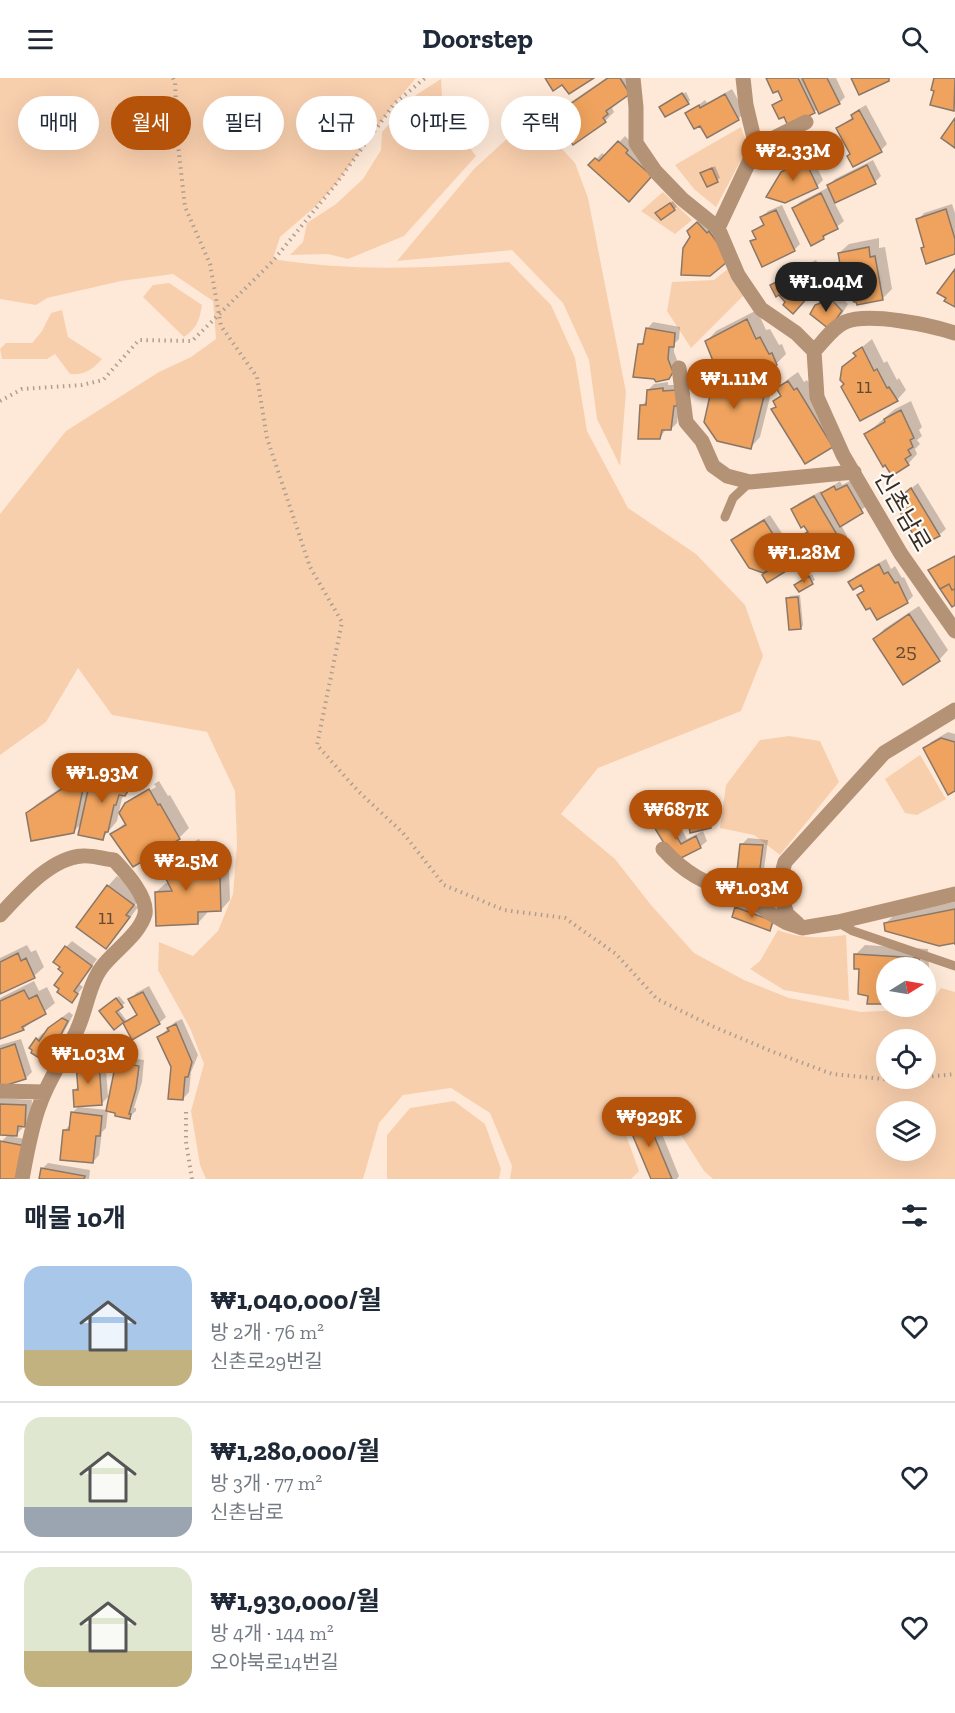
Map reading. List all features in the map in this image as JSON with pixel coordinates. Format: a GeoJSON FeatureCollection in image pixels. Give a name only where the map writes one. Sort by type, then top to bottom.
{"type":"FeatureCollection","features":[{"type":"Feature","properties":{"kind":"street"},"geometry":{"type":"LineString","coordinates":[[633,78],[636,143],[655,171],[682,199],[718,228],[738,274],[761,309],[796,333],[814,351],[844,322],[858,320],[900,320],[955,333]]}},
{"type":"Feature","properties":{"kind":"street"},"geometry":{"type":"LineString","coordinates":[[743,78],[746,105],[756,147]]}},
{"type":"Feature","properties":{"kind":"street"},"geometry":{"type":"LineString","coordinates":[[718,228],[756,147],[806,122]]}},
{"type":"Feature","properties":{"kind":"street","name":"신촌남로"},"geometry":{"type":"LineString","coordinates":[[814,351],[817,397],[843,454],[901,554],[955,632]]}},
{"type":"Feature","properties":{"kind":"street","name":"신촌남로"},"geometry":{"type":"LineString","coordinates":[[679,368],[686,422],[702,441],[713,466],[727,477],[750,482],[854,472]]}},
{"type":"Feature","properties":{"kind":"street"},"geometry":{"type":"LineString","coordinates":[[802,928],[787,914],[778,888],[785,862],[884,753],[955,710]]}},
{"type":"Feature","properties":{"kind":"street"},"geometry":{"type":"LineString","coordinates":[[663,849],[679,866],[699,878],[720,886],[729,887],[736,883],[768,912],[787,923],[802,928],[838,922],[955,894]]}},
{"type":"Feature","properties":{"kind":"street"},"geometry":{"type":"LineString","coordinates":[[0,915],[40,876],[61,862],[81,856],[114,860],[138,891],[145,906],[145,915],[127,941],[102,968],[77,1031],[45,1092],[39,1106],[22,1179]]}},
{"type":"Feature","properties":{"kind":"street"},"geometry":{"type":"LineString","coordinates":[[0,1091],[45,1092]]}},
{"type":"Feature","properties":{"kind":"lane"},"geometry":{"type":"LineString","coordinates":[[725,518],[733,498],[750,482]]}},
{"type":"Feature","properties":{"kind":"lane"},"geometry":{"type":"LineString","coordinates":[[838,922],[854,931],[955,966]]}},
{"type":"Feature","properties":{"kind":"path"},"geometry":{"type":"LineString","coordinates":[[173,78],[186,207],[210,264],[221,326],[257,377],[267,438],[310,567],[342,622],[317,745],[358,791],[403,832],[444,885],[504,910],[565,918],[616,954],[657,999],[722,1030],[832,1074],[876,1078]]}},
{"type":"Feature","properties":{"kind":"path"},"geometry":{"type":"LineString","coordinates":[[0,401],[22,389],[82,385],[103,380],[139,340],[192,341],[272,262],[336,184],[394,104],[425,78]]}},
{"type":"Feature","properties":{"kind":"path"},"geometry":{"type":"LineString","coordinates":[[936,1076],[955,1074]]}},
{"type":"Feature","properties":{"kind":"path"},"geometry":{"type":"LineString","coordinates":[[186,1112],[186,1142],[192,1179]]}},
{"type":"Feature","properties":{"kind":"shaded area"},"geometry":{"type":"Polygon","coordinates":[[[0,78],[416,78],[401,96],[389,96],[389,111],[377,127],[377,96],[296,96],[296,150],[361,150],[336,184],[317,205],[280,237],[273,259],[333,266],[391,268],[509,262],[551,305],[575,358],[587,431],[628,508],[696,554],[745,605],[763,656],[741,711],[598,768],[561,814],[615,859],[651,905],[694,953],[744,980],[789,998],[861,1012],[876,1011],[876,1017],[936,1017],[936,995],[941,988],[955,992],[955,1179],[713,1179],[704,1171],[660,1102],[625,1109],[622,1124],[639,1171],[631,1179],[510,1179],[512,1166],[490,1113],[451,1088],[403,1095],[379,1123],[363,1179],[206,1179],[200,1165],[191,1111],[204,1064],[190,1028],[158,970],[159,942],[193,956],[218,931],[233,894],[237,844],[235,791],[207,732],[112,715],[78,668],[46,722],[0,755],[0,514],[66,431],[159,372],[191,357],[216,339],[213,301],[173,274],[121,281],[47,298],[36,305],[0,299],[0,78]]]}},
{"type":"Feature","properties":{"kind":"shaded area"},"geometry":{"type":"Polygon","coordinates":[[[441,79],[442,96],[416,95],[441,79]]]}},
{"type":"Feature","properties":{"kind":"shaded area"},"geometry":{"type":"Polygon","coordinates":[[[389,124],[389,150],[472,150],[476,156],[404,236],[348,259],[328,254],[290,255],[303,242],[307,223],[336,204],[363,179],[381,150],[382,132],[389,124]]]}},
{"type":"Feature","properties":{"kind":"shaded area"},"geometry":{"type":"Polygon","coordinates":[[[741,127],[748,147],[716,207],[694,189],[675,165],[741,127]]]}},
{"type":"Feature","properties":{"kind":"shaded area"},"geometry":{"type":"Polygon","coordinates":[[[501,144],[501,150],[563,150],[575,163],[588,198],[626,392],[620,466],[597,419],[589,360],[563,303],[512,250],[397,261],[474,169],[501,144]]]}},
{"type":"Feature","properties":{"kind":"shaded area"},"geometry":{"type":"Polygon","coordinates":[[[663,192],[692,220],[675,234],[641,211],[663,192]]]}},
{"type":"Feature","properties":{"kind":"shaded area"},"geometry":{"type":"Polygon","coordinates":[[[729,268],[743,296],[691,348],[667,311],[672,282],[714,280],[729,268]]]}},
{"type":"Feature","properties":{"kind":"shaded area"},"geometry":{"type":"Polygon","coordinates":[[[169,283],[202,305],[197,323],[184,337],[143,297],[153,285],[169,283]]]}},
{"type":"Feature","properties":{"kind":"shaded area"},"geometry":{"type":"Polygon","coordinates":[[[62,310],[68,337],[102,359],[95,366],[84,373],[70,374],[55,354],[47,359],[2,359],[0,349],[6,343],[32,343],[42,331],[51,313],[62,310]]]}},
{"type":"Feature","properties":{"kind":"shaded area"},"geometry":{"type":"Polygon","coordinates":[[[789,736],[820,741],[839,782],[780,855],[754,835],[720,828],[726,785],[760,740],[789,736]]]}},
{"type":"Feature","properties":{"kind":"shaded area"},"geometry":{"type":"Polygon","coordinates":[[[920,755],[946,799],[917,815],[905,813],[885,779],[920,755]]]}},
{"type":"Feature","properties":{"kind":"shaded area"},"geometry":{"type":"Polygon","coordinates":[[[778,930],[811,937],[846,935],[849,1001],[784,990],[750,969],[760,961],[778,930]]]}},
{"type":"Feature","properties":{"kind":"shaded area"},"geometry":{"type":"Polygon","coordinates":[[[454,1101],[485,1124],[501,1169],[499,1179],[387,1179],[387,1135],[410,1108],[454,1101]]]}},
{"type":"Feature","properties":{"kind":"building"},"geometry":{"type":"Polygon","coordinates":[[[545,78],[594,78],[569,94],[562,85],[553,91],[545,78]]]}},
{"type":"Feature","properties":{"kind":"building"},"geometry":{"type":"Polygon","coordinates":[[[608,78],[620,78],[630,94],[606,111],[608,114],[603,118],[606,122],[581,139],[581,97],[608,78]]]}},
{"type":"Feature","properties":{"kind":"building"},"geometry":{"type":"Polygon","coordinates":[[[766,78],[798,78],[815,113],[788,126],[784,117],[779,119],[772,105],[782,100],[778,91],[773,93],[766,78]]]}},
{"type":"Feature","properties":{"kind":"building"},"geometry":{"type":"Polygon","coordinates":[[[802,78],[827,78],[840,104],[819,114],[802,78]]]}},
{"type":"Feature","properties":{"kind":"building"},"geometry":{"type":"Polygon","coordinates":[[[851,78],[889,78],[889,81],[859,95],[851,78]]]}},
{"type":"Feature","properties":{"kind":"building"},"geometry":{"type":"Polygon","coordinates":[[[934,78],[955,78],[954,111],[930,105],[934,91],[931,90],[934,78]]]}},
{"type":"Feature","properties":{"kind":"building"},"geometry":{"type":"Polygon","coordinates":[[[682,93],[689,104],[665,117],[659,107],[682,93]]]}},
{"type":"Feature","properties":{"kind":"building"},"geometry":{"type":"Polygon","coordinates":[[[725,94],[739,120],[707,138],[700,126],[694,129],[685,113],[699,105],[700,108],[725,94]]]}},
{"type":"Feature","properties":{"kind":"building"},"geometry":{"type":"Polygon","coordinates":[[[859,110],[882,152],[853,167],[847,156],[850,154],[836,128],[853,119],[851,115],[859,110]]]}},
{"type":"Feature","properties":{"kind":"building"},"geometry":{"type":"Polygon","coordinates":[[[955,118],[955,148],[941,138],[955,118]]]}},
{"type":"Feature","properties":{"kind":"building"},"geometry":{"type":"Polygon","coordinates":[[[618,141],[628,150],[626,153],[652,176],[629,202],[588,165],[595,158],[599,161],[618,141]]]}},
{"type":"Feature","properties":{"kind":"building"},"geometry":{"type":"Polygon","coordinates":[[[803,156],[818,188],[785,203],[766,197],[781,172],[785,170],[783,165],[803,156]]]}},
{"type":"Feature","properties":{"kind":"building"},"geometry":{"type":"Polygon","coordinates":[[[867,165],[876,184],[835,203],[827,185],[867,165]]]}},
{"type":"Feature","properties":{"kind":"building"},"geometry":{"type":"Polygon","coordinates":[[[712,168],[718,182],[707,187],[700,173],[712,168]]]}},
{"type":"Feature","properties":{"kind":"building"},"geometry":{"type":"Polygon","coordinates":[[[821,193],[838,229],[823,236],[824,239],[811,246],[792,208],[821,193]]]}},
{"type":"Feature","properties":{"kind":"building"},"geometry":{"type":"Polygon","coordinates":[[[670,203],[675,210],[661,220],[655,213],[670,203]]]}},
{"type":"Feature","properties":{"kind":"building"},"geometry":{"type":"Polygon","coordinates":[[[946,209],[955,239],[955,254],[926,264],[916,219],[946,209]]]}},
{"type":"Feature","properties":{"kind":"building"},"geometry":{"type":"Polygon","coordinates":[[[776,210],[795,251],[762,267],[750,241],[756,239],[752,231],[764,225],[760,217],[776,210]]]}},
{"type":"Feature","properties":{"kind":"building"},"geometry":{"type":"Polygon","coordinates":[[[697,222],[707,233],[709,231],[721,248],[727,262],[710,276],[681,275],[683,248],[690,237],[687,231],[697,222]]]}},
{"type":"Feature","properties":{"kind":"building"},"geometry":{"type":"Polygon","coordinates":[[[869,247],[870,257],[875,256],[883,300],[857,305],[849,297],[848,292],[845,292],[838,253],[869,247]]]}},
{"type":"Feature","properties":{"kind":"building"},"geometry":{"type":"Polygon","coordinates":[[[809,266],[815,274],[813,275],[815,280],[812,282],[817,287],[793,314],[783,305],[785,302],[779,295],[776,297],[770,285],[809,266]]]}},
{"type":"Feature","properties":{"kind":"building"},"geometry":{"type":"Polygon","coordinates":[[[955,269],[955,307],[944,301],[946,298],[937,293],[955,269]]]}},
{"type":"Feature","properties":{"kind":"building"},"geometry":{"type":"Polygon","coordinates":[[[831,299],[842,311],[829,329],[810,314],[815,305],[831,299]]]}},
{"type":"Feature","properties":{"kind":"building"},"geometry":{"type":"Polygon","coordinates":[[[747,319],[756,339],[760,337],[769,354],[772,353],[777,365],[765,371],[762,367],[750,374],[748,370],[715,366],[705,341],[747,319]]]}},
{"type":"Feature","properties":{"kind":"building"},"geometry":{"type":"Polygon","coordinates":[[[646,328],[675,333],[674,347],[669,347],[668,359],[673,372],[669,379],[656,382],[654,379],[633,377],[638,344],[643,344],[646,328]]]}},
{"type":"Feature","properties":{"kind":"building"},"geometry":{"type":"Polygon","coordinates":[[[862,347],[874,371],[877,369],[887,388],[889,387],[898,401],[860,421],[841,387],[844,384],[840,380],[842,367],[856,356],[853,353],[862,347]]]}},
{"type":"Feature","properties":{"kind":"building"},"geometry":{"type":"Polygon","coordinates":[[[715,373],[755,378],[764,396],[751,449],[717,441],[704,422],[715,373]]]}},
{"type":"Feature","properties":{"kind":"building"},"geometry":{"type":"Polygon","coordinates":[[[788,381],[794,390],[797,388],[833,447],[805,464],[771,409],[776,407],[773,401],[781,396],[776,388],[788,381]]]}},
{"type":"Feature","properties":{"kind":"building"},"geometry":{"type":"Polygon","coordinates":[[[663,388],[663,391],[677,390],[677,406],[674,406],[671,430],[662,430],[660,439],[638,439],[640,405],[646,405],[647,390],[663,388]]]}},
{"type":"Feature","properties":{"kind":"building"},"geometry":{"type":"Polygon","coordinates":[[[901,410],[914,438],[910,440],[913,447],[908,450],[911,455],[905,459],[909,465],[892,476],[885,465],[883,467],[864,434],[901,410]]]}},
{"type":"Feature","properties":{"kind":"building"},"geometry":{"type":"Polygon","coordinates":[[[847,485],[863,513],[840,527],[821,493],[834,486],[836,490],[847,485]]]}},
{"type":"Feature","properties":{"kind":"building"},"geometry":{"type":"Polygon","coordinates":[[[911,488],[940,536],[920,546],[894,502],[911,488]]]}},
{"type":"Feature","properties":{"kind":"building"},"geometry":{"type":"Polygon","coordinates":[[[814,496],[842,543],[829,551],[827,548],[820,552],[817,548],[808,553],[805,549],[803,551],[797,538],[808,532],[804,526],[801,528],[791,509],[814,496]]]}},
{"type":"Feature","properties":{"kind":"building"},"geometry":{"type":"Polygon","coordinates":[[[764,520],[788,558],[763,573],[749,568],[731,540],[764,520]]]}},
{"type":"Feature","properties":{"kind":"building"},"geometry":{"type":"Polygon","coordinates":[[[793,554],[799,563],[767,583],[762,575],[793,554]]]}},
{"type":"Feature","properties":{"kind":"building"},"geometry":{"type":"Polygon","coordinates":[[[955,556],[955,589],[952,590],[949,584],[940,589],[928,570],[955,556]]]}},
{"type":"Feature","properties":{"kind":"building"},"geometry":{"type":"Polygon","coordinates":[[[879,564],[884,574],[888,572],[895,583],[898,582],[908,603],[877,620],[870,608],[866,610],[857,595],[864,591],[861,585],[853,590],[848,582],[879,564]]]}},
{"type":"Feature","properties":{"kind":"building"},"geometry":{"type":"Polygon","coordinates":[[[809,576],[813,584],[799,592],[794,585],[809,576]]]}},
{"type":"Feature","properties":{"kind":"building"},"geometry":{"type":"Polygon","coordinates":[[[949,584],[952,590],[955,589],[955,605],[952,607],[940,589],[949,584]]]}},
{"type":"Feature","properties":{"kind":"building"},"geometry":{"type":"Polygon","coordinates":[[[798,597],[801,629],[789,630],[786,598],[798,597]]]}},
{"type":"Feature","properties":{"kind":"building"},"geometry":{"type":"Polygon","coordinates":[[[909,614],[940,661],[903,685],[873,639],[909,614]]]}},
{"type":"Feature","properties":{"kind":"building"},"geometry":{"type":"Polygon","coordinates":[[[941,738],[955,742],[955,791],[948,795],[923,748],[941,738]]]}},
{"type":"Feature","properties":{"kind":"building"},"geometry":{"type":"Polygon","coordinates":[[[66,770],[86,774],[74,833],[31,841],[26,813],[63,788],[66,770]]]}},
{"type":"Feature","properties":{"kind":"building"},"geometry":{"type":"Polygon","coordinates":[[[98,772],[135,780],[125,796],[119,795],[114,805],[108,832],[105,832],[103,840],[78,835],[88,790],[92,791],[95,774],[98,772]]]}},
{"type":"Feature","properties":{"kind":"building"},"geometry":{"type":"Polygon","coordinates":[[[149,789],[180,839],[133,867],[110,834],[126,825],[119,813],[125,803],[149,789]]]}},
{"type":"Feature","properties":{"kind":"building"},"geometry":{"type":"Polygon","coordinates":[[[705,796],[711,828],[690,833],[688,818],[671,822],[668,803],[705,796]]]}},
{"type":"Feature","properties":{"kind":"building"},"geometry":{"type":"Polygon","coordinates":[[[666,818],[681,844],[696,836],[701,848],[675,861],[654,827],[666,818]]]}},
{"type":"Feature","properties":{"kind":"building"},"geometry":{"type":"Polygon","coordinates":[[[740,844],[763,845],[758,884],[736,880],[740,844]]]}},
{"type":"Feature","properties":{"kind":"building"},"geometry":{"type":"Polygon","coordinates":[[[190,847],[206,879],[220,878],[221,911],[198,912],[198,924],[156,926],[155,892],[172,891],[158,863],[190,847]]]}},
{"type":"Feature","properties":{"kind":"building"},"geometry":{"type":"Polygon","coordinates":[[[107,885],[134,905],[126,915],[130,917],[106,949],[76,927],[107,885]]]}},
{"type":"Feature","properties":{"kind":"building"},"geometry":{"type":"Polygon","coordinates":[[[735,907],[773,921],[770,931],[732,917],[735,907]]]}},
{"type":"Feature","properties":{"kind":"building"},"geometry":{"type":"Polygon","coordinates":[[[955,909],[955,943],[939,946],[885,931],[884,923],[955,909]]]}},
{"type":"Feature","properties":{"kind":"building"},"geometry":{"type":"Polygon","coordinates":[[[65,946],[92,966],[74,991],[78,994],[72,1003],[57,992],[59,989],[54,985],[63,973],[58,969],[60,967],[53,962],[65,946]]]}},
{"type":"Feature","properties":{"kind":"building"},"geometry":{"type":"Polygon","coordinates":[[[18,953],[21,961],[26,958],[35,978],[0,994],[0,962],[18,953]]]}},
{"type":"Feature","properties":{"kind":"building"},"geometry":{"type":"Polygon","coordinates":[[[854,954],[903,957],[876,957],[876,1004],[867,1004],[868,996],[858,994],[859,969],[854,969],[854,954]]]}},
{"type":"Feature","properties":{"kind":"building"},"geometry":{"type":"Polygon","coordinates":[[[24,990],[29,999],[37,995],[46,1014],[22,1027],[24,1030],[0,1039],[0,1001],[24,990]]]}},
{"type":"Feature","properties":{"kind":"building"},"geometry":{"type":"Polygon","coordinates":[[[143,992],[160,1024],[132,1040],[123,1023],[137,1015],[128,999],[143,992]]]}},
{"type":"Feature","properties":{"kind":"building"},"geometry":{"type":"Polygon","coordinates":[[[116,998],[123,1007],[116,1012],[124,1022],[114,1030],[99,1011],[116,998]]]}},
{"type":"Feature","properties":{"kind":"building"},"geometry":{"type":"Polygon","coordinates":[[[62,1018],[68,1021],[51,1053],[49,1052],[44,1061],[31,1053],[32,1050],[29,1048],[36,1038],[39,1041],[48,1028],[62,1018]]]}},
{"type":"Feature","properties":{"kind":"building"},"geometry":{"type":"Polygon","coordinates":[[[176,1024],[192,1062],[188,1077],[185,1077],[183,1100],[168,1099],[171,1067],[157,1037],[169,1031],[167,1028],[176,1024]]]}},
{"type":"Feature","properties":{"kind":"building"},"geometry":{"type":"Polygon","coordinates":[[[15,1044],[26,1079],[0,1087],[0,1049],[15,1044]]]}},
{"type":"Feature","properties":{"kind":"building"},"geometry":{"type":"Polygon","coordinates":[[[99,1062],[102,1105],[74,1107],[73,1090],[78,1090],[76,1063],[99,1062]]]}},
{"type":"Feature","properties":{"kind":"building"},"geometry":{"type":"Polygon","coordinates":[[[116,1062],[139,1066],[129,1114],[131,1114],[130,1119],[115,1116],[115,1113],[106,1111],[116,1062]]]}},
{"type":"Feature","properties":{"kind":"building"},"geometry":{"type":"Polygon","coordinates":[[[0,1104],[26,1105],[25,1127],[18,1126],[17,1136],[0,1135],[0,1104]]]}},
{"type":"Feature","properties":{"kind":"building"},"geometry":{"type":"Polygon","coordinates":[[[71,1112],[102,1116],[100,1136],[96,1136],[93,1163],[60,1160],[63,1130],[69,1130],[71,1112]]]}},
{"type":"Feature","properties":{"kind":"building"},"geometry":{"type":"Polygon","coordinates":[[[645,1114],[672,1179],[651,1179],[627,1122],[645,1114]]]}},
{"type":"Feature","properties":{"kind":"building"},"geometry":{"type":"Polygon","coordinates":[[[0,1141],[26,1146],[19,1179],[0,1179],[0,1141]]]}},
{"type":"Feature","properties":{"kind":"building"},"geometry":{"type":"Polygon","coordinates":[[[41,1168],[85,1176],[84,1179],[39,1179],[41,1168]]]}}]}
